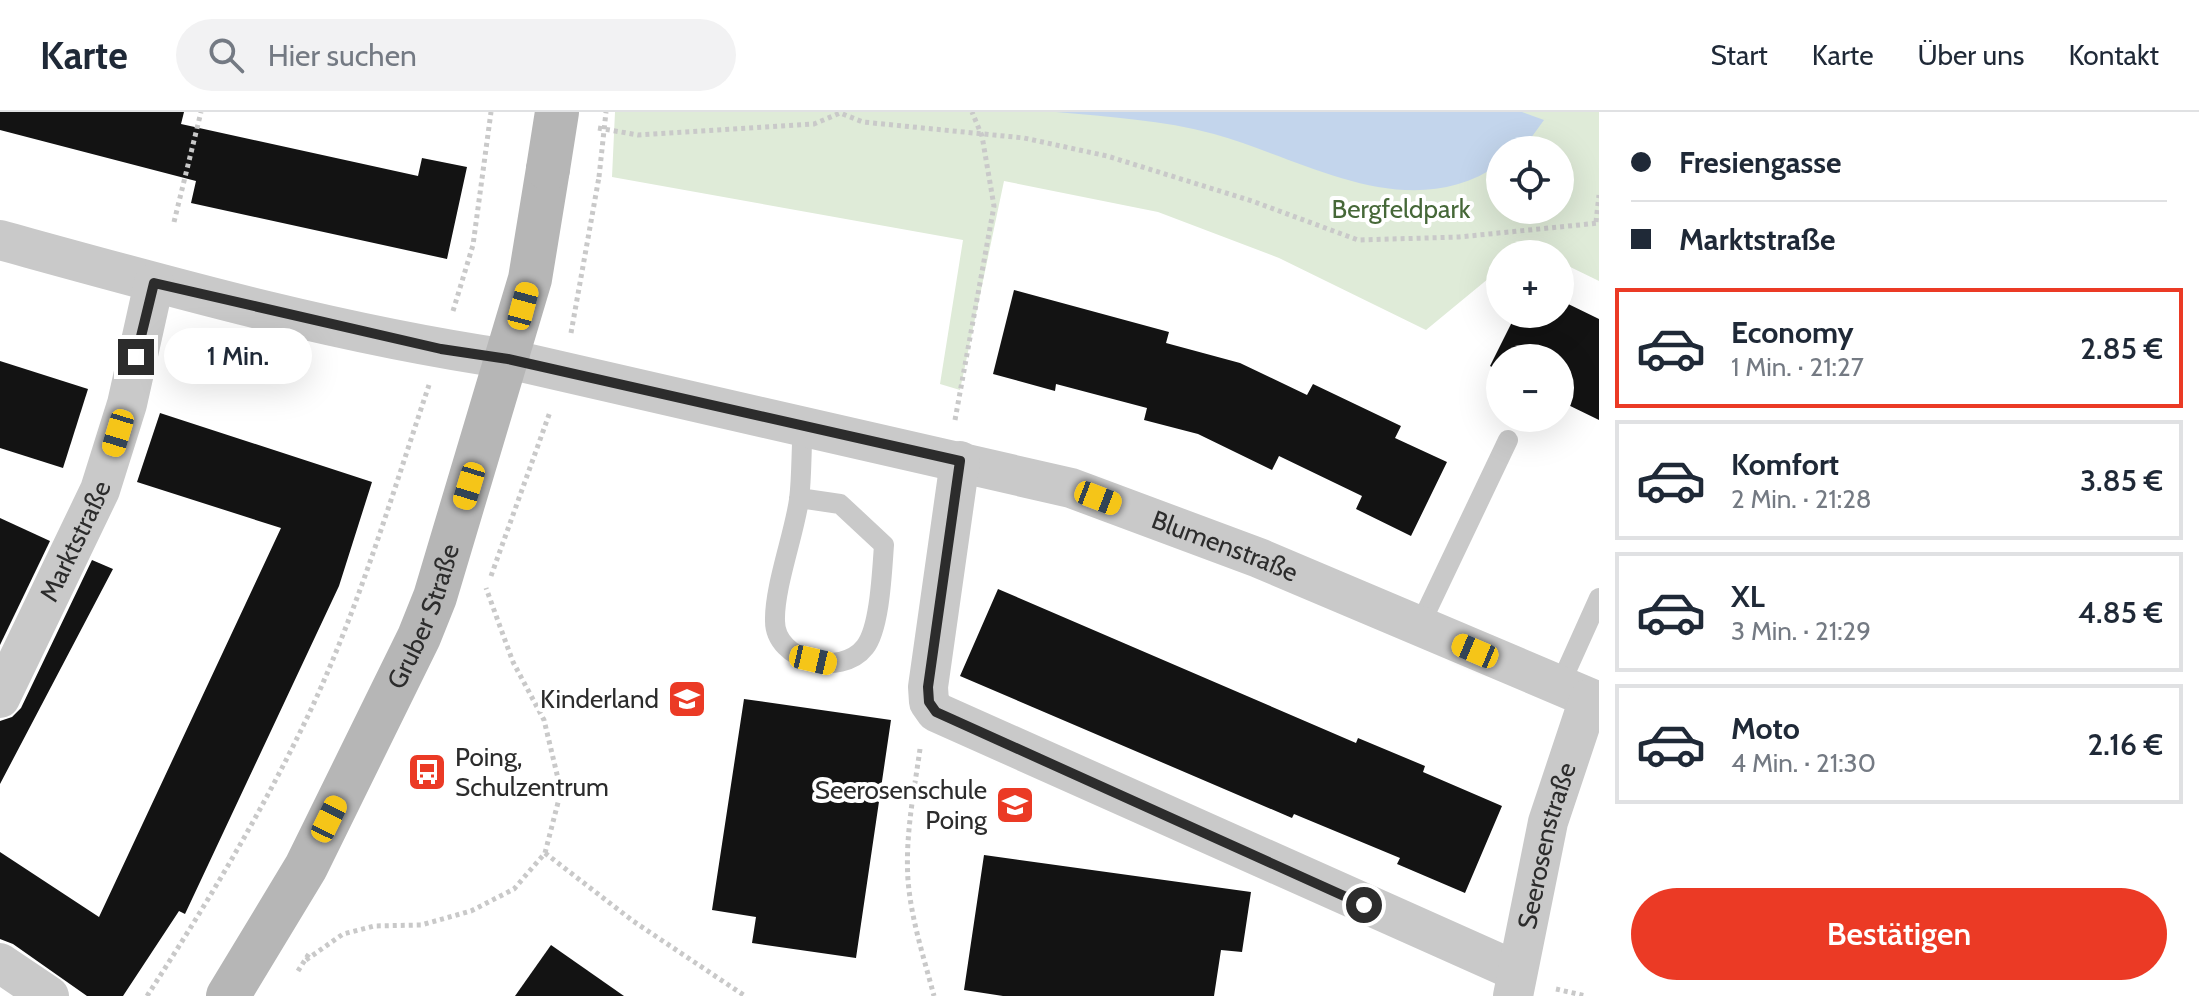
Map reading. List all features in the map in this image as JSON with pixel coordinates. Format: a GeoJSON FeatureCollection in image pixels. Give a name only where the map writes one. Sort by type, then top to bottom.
{"type":"FeatureCollection","features":[{"type":"Feature","properties":{"kind":"street","name":"Gruber Straße"},"geometry":{"type":"LineString","coordinates":[[228,996],[306,867],[419,637],[439,583],[508,359],[530,279],[548,169],[576,120]]}},
{"type":"Feature","properties":{"kind":"street"},"geometry":{"type":"LineString","coordinates":[[0,240],[154,283],[441,349],[508,359]]}},
{"type":"Feature","properties":{"kind":"street","name":"Marktstraße"},"geometry":{"type":"LineString","coordinates":[[0,698],[100,490],[127,404],[154,283]]}},
{"type":"Feature","properties":{"kind":"street","name":"Blumenstraße"},"geometry":{"type":"LineString","coordinates":[[508,359],[1071,488],[1259,558],[1582,696]]}},
{"type":"Feature","properties":{"kind":"street"},"geometry":{"type":"LineString","coordinates":[[953,459],[928,687],[929,702],[936,712],[1514,984]]}},
{"type":"Feature","properties":{"kind":"street","name":"Seerosenstraße"},"geometry":{"type":"LineString","coordinates":[[1514,984],[1548,822],[1582,696]]}},
{"type":"Feature","properties":{"kind":"street"},"geometry":{"type":"LineString","coordinates":[[0,963],[49,996]]}},
{"type":"Feature","properties":{"kind":"lane"},"geometry":{"type":"LineString","coordinates":[[799,498],[840,504],[884,545],[874,624],[865,647],[851,658],[829,664],[783,645],[774,622],[799,498],[803,426]]}},
{"type":"Feature","properties":{"kind":"lane"},"geometry":{"type":"LineString","coordinates":[[1419,627],[1508,440]]}},
{"type":"Feature","properties":{"kind":"lane"},"geometry":{"type":"LineString","coordinates":[[1582,696],[1599,598]]}},
{"type":"Feature","properties":{"kind":"path"},"geometry":{"type":"LineString","coordinates":[[174,222],[201,112]]}},
{"type":"Feature","properties":{"kind":"path"},"geometry":{"type":"LineString","coordinates":[[147,996],[224,876],[306,720],[383,527],[473,245],[491,112]]}},
{"type":"Feature","properties":{"kind":"path"},"geometry":{"type":"LineString","coordinates":[[577,312],[606,112]]}},
{"type":"Feature","properties":{"kind":"path"},"geometry":{"type":"LineString","coordinates":[[576,120],[638,135],[814,124],[839,112],[863,122],[1024,138],[1107,156],[1252,201],[1358,240],[1459,237],[1598,222],[1599,195]]}},
{"type":"Feature","properties":{"kind":"path"},"geometry":{"type":"LineString","coordinates":[[953,459],[994,206],[982,136],[972,112]]}},
{"type":"Feature","properties":{"kind":"path"},"geometry":{"type":"LineString","coordinates":[[305,961],[343,934],[374,926],[421,925],[471,911],[514,889],[545,853],[561,791],[544,720],[513,662],[486,588]]}},
{"type":"Feature","properties":{"kind":"path"},"geometry":{"type":"LineString","coordinates":[[934,996],[913,915],[908,879],[908,838],[922,731],[936,712]]}},
{"type":"Feature","properties":{"kind":"path"},"geometry":{"type":"LineString","coordinates":[[410,762],[427,772]]}},
{"type":"Feature","properties":{"kind":"path"},"geometry":{"type":"LineString","coordinates":[[545,853],[633,921],[745,996]]}},
{"type":"Feature","properties":{"kind":"green space","name":"Bergfeldpark"},"geometry":{"type":"Polygon","coordinates":[[[615,112],[1599,112],[1599,281],[1574,269],[1574,240],[1486,240],[1486,281],[1426,330],[1279,258],[1158,212],[1004,181],[960,390],[940,384],[963,240],[612,177],[615,112]]]}},
{"type":"Feature","properties":{"kind":"water"},"geometry":{"type":"Polygon","coordinates":[[[1056,112],[1522,112],[1544,120],[1532,136],[1486,136],[1486,171],[1465,182],[1429,190],[1393,189],[1357,182],[1214,134],[1136,120],[1056,112]]]}},
{"type":"Feature","properties":{"kind":"building"},"geometry":{"type":"Polygon","coordinates":[[[0,112],[184,112],[181,124],[418,176],[422,158],[467,167],[447,259],[191,203],[196,181],[0,130],[0,112]]]}},
{"type":"Feature","properties":{"kind":"building"},"geometry":{"type":"Polygon","coordinates":[[[1014,290],[1169,332],[1166,343],[1240,363],[1307,395],[1313,384],[1401,426],[1395,438],[1447,462],[1411,536],[1356,509],[1362,496],[1279,456],[1272,470],[1198,434],[1144,420],[1147,408],[1056,384],[1055,391],[993,374],[1014,290]]]}},
{"type":"Feature","properties":{"kind":"building"},"geometry":{"type":"Polygon","coordinates":[[[1574,307],[1599,319],[1599,420],[1574,408],[1574,344],[1501,344],[1509,328],[1574,328],[1574,307]]]}},
{"type":"Feature","properties":{"kind":"building"},"geometry":{"type":"Polygon","coordinates":[[[0,361],[88,389],[63,468],[0,448],[0,361]]]}},
{"type":"Feature","properties":{"kind":"building"},"geometry":{"type":"Polygon","coordinates":[[[160,413],[372,482],[339,586],[185,914],[179,911],[123,996],[87,996],[13,944],[0,939],[0,852],[99,917],[281,528],[137,482],[160,413]]]}},
{"type":"Feature","properties":{"kind":"building"},"geometry":{"type":"Polygon","coordinates":[[[0,518],[50,541],[0,645],[0,518]]]}},
{"type":"Feature","properties":{"kind":"building"},"geometry":{"type":"Polygon","coordinates":[[[92,560],[113,569],[0,784],[0,721],[12,717],[21,708],[92,560]]]}},
{"type":"Feature","properties":{"kind":"building"},"geometry":{"type":"Polygon","coordinates":[[[998,589],[1356,743],[1358,738],[1425,766],[1423,772],[1502,806],[1465,893],[1397,864],[1400,858],[1294,814],[1292,818],[960,676],[998,589]]]}},
{"type":"Feature","properties":{"kind":"building"},"geometry":{"type":"Polygon","coordinates":[[[744,699],[891,720],[856,958],[752,943],[756,917],[712,910],[744,699]]]}},
{"type":"Feature","properties":{"kind":"building"},"geometry":{"type":"Polygon","coordinates":[[[984,855],[1251,892],[1242,952],[1221,950],[1214,996],[1003,996],[964,990],[984,855]]]}},
{"type":"Feature","properties":{"kind":"building"},"geometry":{"type":"Polygon","coordinates":[[[551,945],[624,996],[515,996],[551,945]]]}},
{"type":"Feature","properties":{"kind":"place","name":"Kinderland"},"geometry":{"type":"Point","coordinates":[687,699]}},
{"type":"Feature","properties":{"kind":"place","name":"Poing, Schulzentrum"},"geometry":{"type":"Point","coordinates":[427,772]}},
{"type":"Feature","properties":{"kind":"place","name":"Seerosenschule Poing"},"geometry":{"type":"Point","coordinates":[1015,805]}},
{"type":"Feature","properties":{"kind":"route"},"geometry":{"type":"LineString","coordinates":[[136,357],[154,283],[441,349],[508,359],[960,461],[928,687],[929,702],[936,712],[1364,905]]}}]}
